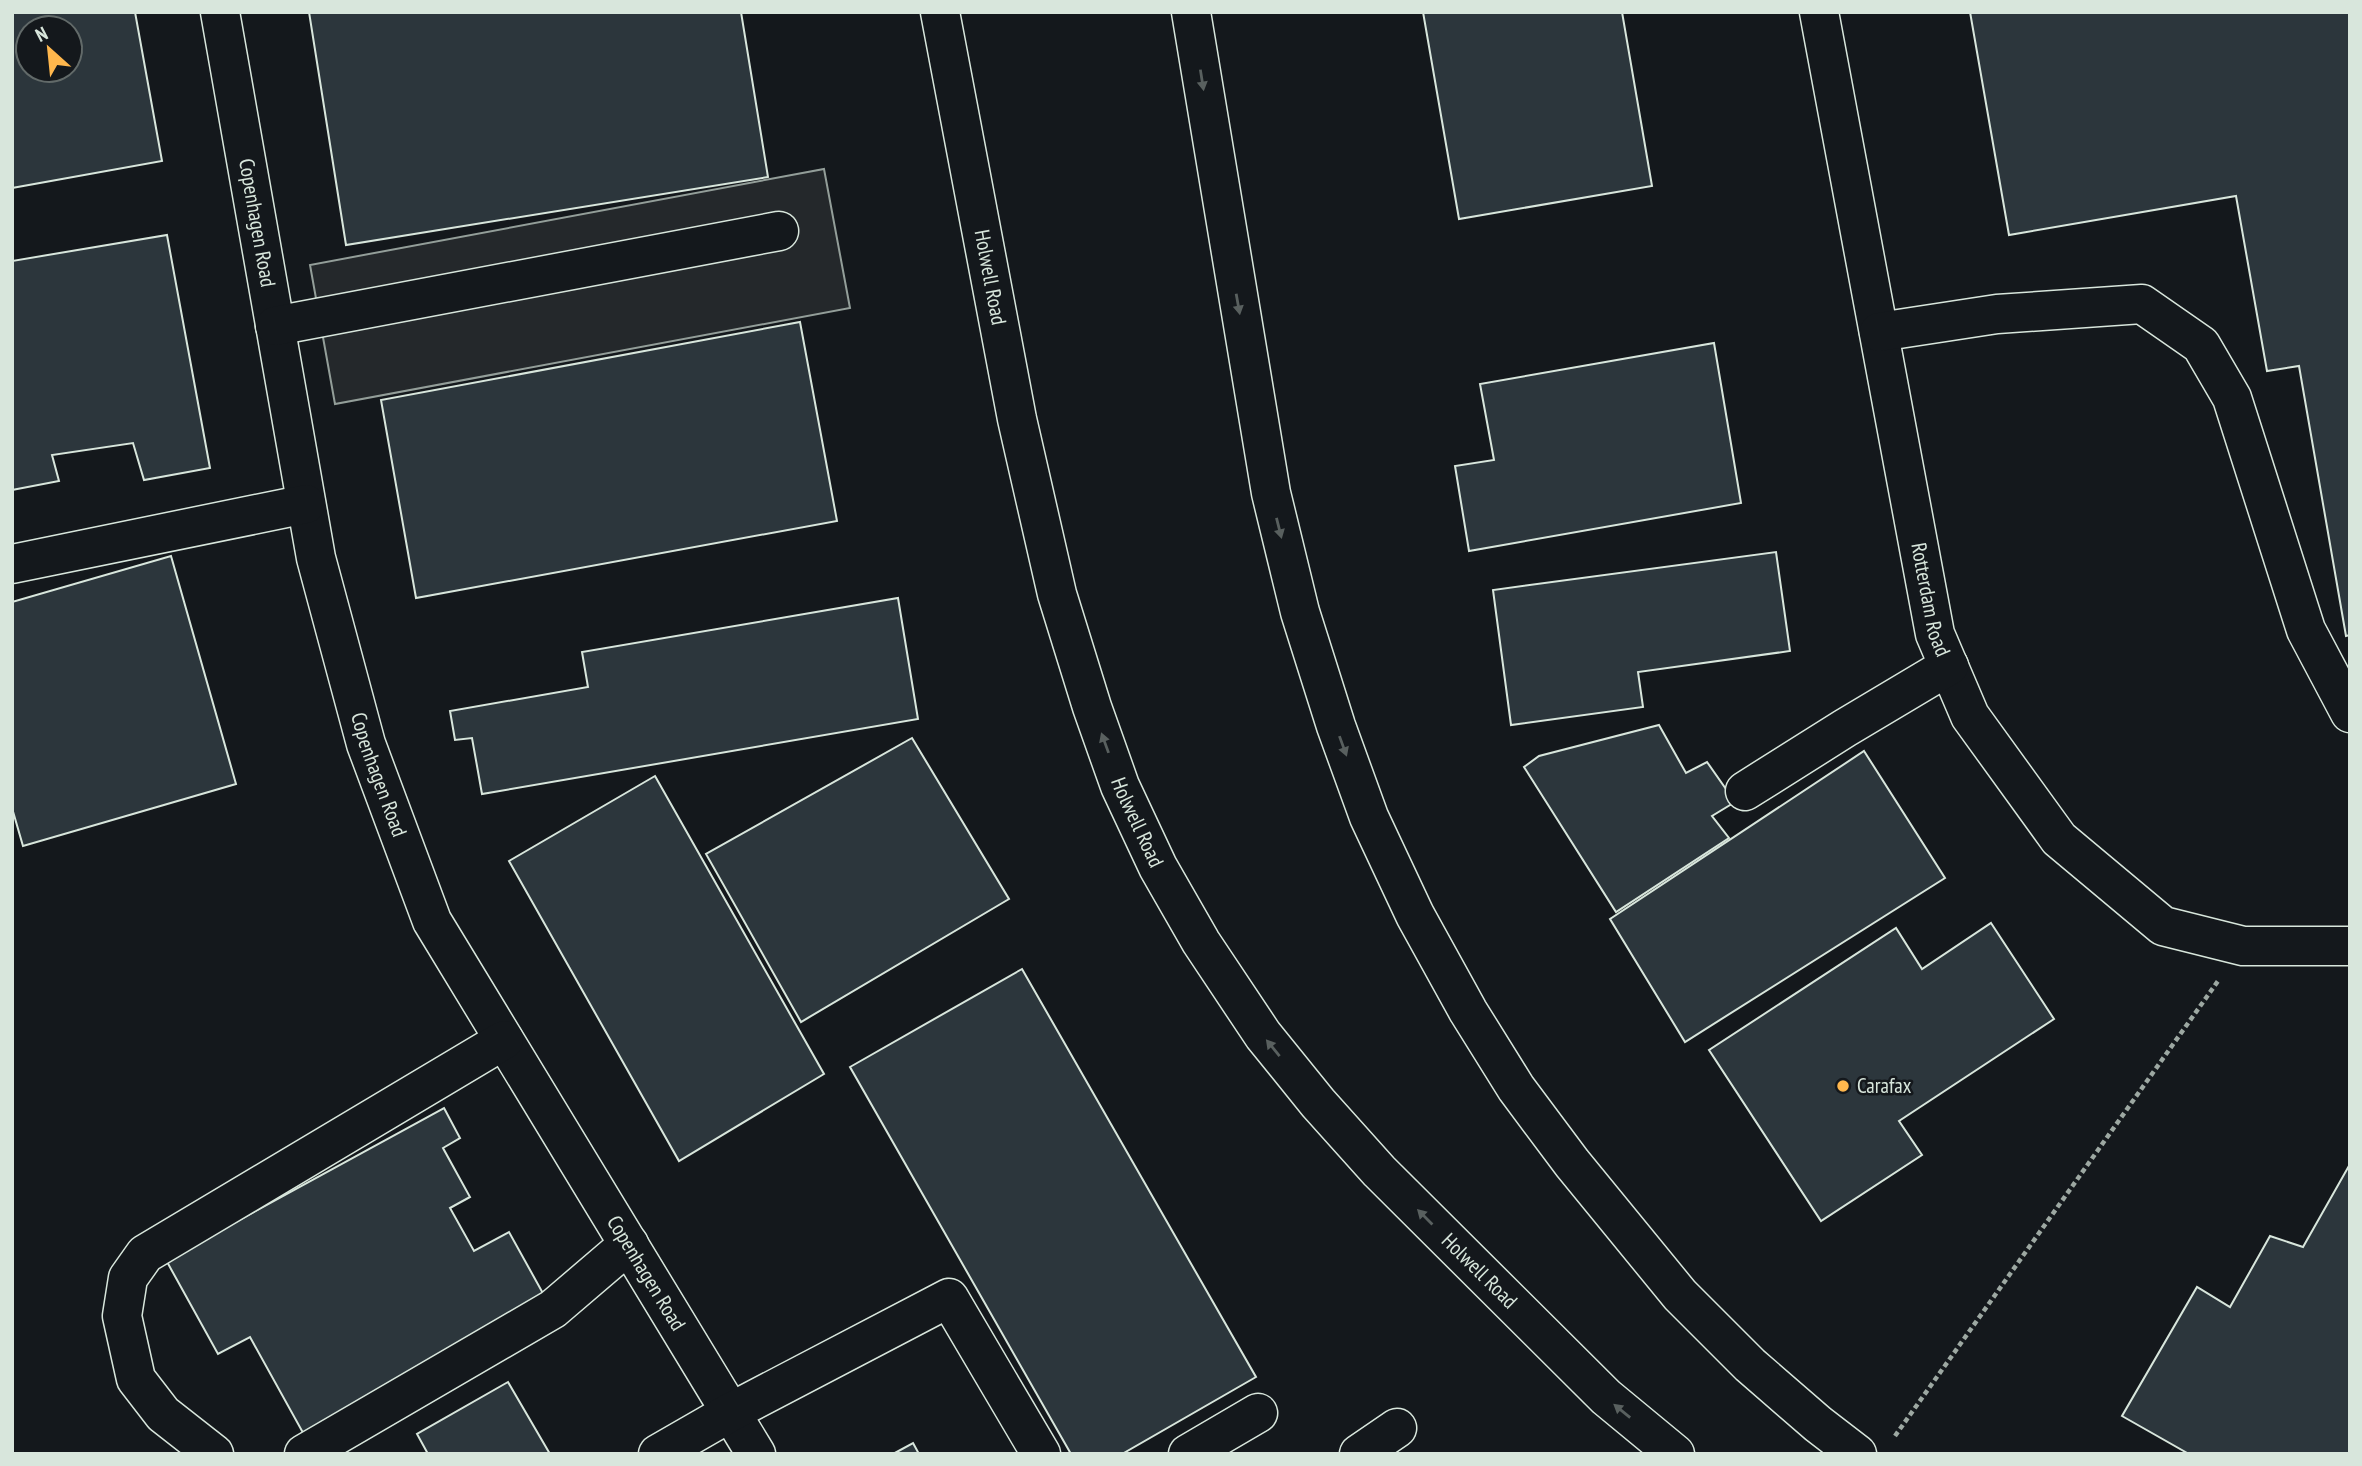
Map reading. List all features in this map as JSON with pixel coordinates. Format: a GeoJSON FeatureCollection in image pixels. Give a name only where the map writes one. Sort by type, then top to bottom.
{"type":"FeatureCollection","features":[{"type":"Feature","properties":{"kind":"main road","name":"Copenhagen Road"},"geometry":{"type":"LineString","coordinates":[[220,12],[316,558],[363,731],[432,921],[756,1454]]}},
{"type":"Feature","properties":{"kind":"main road","name":"Holwell Road"},"geometry":{"type":"LineString","coordinates":[[940,12],[1017,419],[1057,594],[1121,786],[1158,867],[1201,942],[1263,1035],[1318,1103],[1379,1171],[1606,1397],[1675,1454]]}},
{"type":"Feature","properties":{"kind":"main road"},"geometry":{"type":"LineString","coordinates":[[1191,12],[1271,493],[1300,612],[1336,726],[1369,817],[1415,915],[1468,1011],[1516,1088],[1572,1163],[1680,1295],[1750,1365],[1818,1424],[1872,1450]]}},
{"type":"Feature","properties":{"kind":"main road","name":"Rotterdam Road"},"geometry":{"type":"LineString","coordinates":[[1819,12],[1935,634],[1970,716],[2059,839],[2163,926],[2243,946],[2350,946]]}},
{"type":"Feature","properties":{"kind":"main road"},"geometry":{"type":"LineString","coordinates":[[275,326],[779,230]]}},
{"type":"Feature","properties":{"kind":"main road"},"geometry":{"type":"LineString","coordinates":[[1879,332],[1997,314],[2142,303],[2201,345],[2232,398],[2306,630],[2350,713]]}},
{"type":"Feature","properties":{"kind":"main road"},"geometry":{"type":"LineString","coordinates":[[12,564],[306,504]]}},
{"type":"Feature","properties":{"kind":"main road"},"geometry":{"type":"LineString","coordinates":[[1745,791],[1949,666]]}},
{"type":"Feature","properties":{"kind":"main road"},"geometry":{"type":"LineString","coordinates":[[214,1454],[163,1413],[136,1379],[122,1316],[128,1278],[145,1254],[504,1040]]}},
{"type":"Feature","properties":{"kind":"main road"},"geometry":{"type":"LineString","coordinates":[[304,1454],[553,1310],[629,1244]]}},
{"type":"Feature","properties":{"kind":"main road"},"geometry":{"type":"LineString","coordinates":[[658,1454],[731,1412],[950,1298],[1041,1454]]}},
{"type":"Feature","properties":{"kind":"main road"},"geometry":{"type":"LineString","coordinates":[[1188,1454],[1258,1413]]}},
{"type":"Feature","properties":{"kind":"main road"},"geometry":{"type":"LineString","coordinates":[[1359,1454],[1397,1427]]}},
{"type":"Feature","properties":{"kind":"path"},"geometry":{"type":"LineString","coordinates":[[1872,1450],[2243,946]]}},
{"type":"Feature","properties":{"kind":"shaded area"},"geometry":{"type":"Polygon","coordinates":[[[824,169],[850,308],[335,404],[310,265],[824,169]]]}},
{"type":"Feature","properties":{"kind":"building"},"geometry":{"type":"Polygon","coordinates":[[[12,12],[135,12],[162,161],[12,188],[12,12]]]}},
{"type":"Feature","properties":{"kind":"building"},"geometry":{"type":"Polygon","coordinates":[[[309,12],[741,12],[768,177],[346,245],[309,12]]]}},
{"type":"Feature","properties":{"kind":"building"},"geometry":{"type":"Polygon","coordinates":[[[1423,12],[1622,12],[1652,186],[1459,219],[1423,12]]]}},
{"type":"Feature","properties":{"kind":"building"},"geometry":{"type":"Polygon","coordinates":[[[1970,12],[2350,12],[2350,635],[2346,636],[2299,366],[2267,371],[2236,196],[2009,235],[1970,12]]]}},
{"type":"Feature","properties":{"kind":"building"},"geometry":{"type":"Polygon","coordinates":[[[167,235],[210,468],[144,480],[133,443],[52,455],[59,481],[12,490],[12,261],[167,235]]]}},
{"type":"Feature","properties":{"kind":"building"},"geometry":{"type":"Polygon","coordinates":[[[800,322],[837,521],[416,598],[381,400],[800,322]]]}},
{"type":"Feature","properties":{"kind":"building"},"geometry":{"type":"Polygon","coordinates":[[[1714,343],[1741,503],[1469,551],[1455,466],[1494,460],[1480,384],[1714,343]]]}},
{"type":"Feature","properties":{"kind":"building"},"geometry":{"type":"Polygon","coordinates":[[[1776,552],[1790,651],[1638,672],[1643,707],[1511,725],[1493,590],[1776,552]]]}},
{"type":"Feature","properties":{"kind":"building"},"geometry":{"type":"Polygon","coordinates":[[[171,556],[236,784],[23,846],[12,808],[12,602],[171,556]]]}},
{"type":"Feature","properties":{"kind":"building"},"geometry":{"type":"Polygon","coordinates":[[[898,598],[918,719],[482,794],[472,738],[455,740],[450,711],[588,687],[582,652],[898,598]]]}},
{"type":"Feature","properties":{"kind":"building"},"geometry":{"type":"Polygon","coordinates":[[[1659,725],[1686,773],[1707,762],[1735,802],[1712,816],[1729,838],[1616,912],[1524,767],[1539,756],[1659,725]]]}},
{"type":"Feature","properties":{"kind":"building"},"geometry":{"type":"Polygon","coordinates":[[[912,738],[1009,899],[801,1022],[706,854],[912,738]]]}},
{"type":"Feature","properties":{"kind":"building"},"geometry":{"type":"Polygon","coordinates":[[[1864,751],[1945,878],[1685,1042],[1610,919],[1864,751]]]}},
{"type":"Feature","properties":{"kind":"building"},"geometry":{"type":"Polygon","coordinates":[[[655,776],[824,1074],[679,1161],[509,861],[655,776]]]}},
{"type":"Feature","properties":{"kind":"building","name":"Carafax"},"geometry":{"type":"Polygon","coordinates":[[[1991,923],[2054,1019],[1899,1121],[1922,1155],[1821,1221],[1709,1050],[1896,928],[1922,969],[1991,923]]]}},
{"type":"Feature","properties":{"kind":"building"},"geometry":{"type":"Polygon","coordinates":[[[1022,969],[1256,1377],[1122,1454],[1071,1454],[850,1067],[1022,969]]]}},
{"type":"Feature","properties":{"kind":"building"},"geometry":{"type":"Polygon","coordinates":[[[444,1108],[460,1138],[443,1148],[470,1197],[450,1208],[474,1251],[509,1232],[550,1306],[307,1440],[250,1337],[218,1354],[166,1260],[444,1108]]]}},
{"type":"Feature","properties":{"kind":"building"},"geometry":{"type":"Polygon","coordinates":[[[2350,1164],[2350,1454],[2189,1454],[2122,1416],[2197,1287],[2230,1307],[2270,1236],[2303,1247],[2350,1164]]]}},
{"type":"Feature","properties":{"kind":"building"},"geometry":{"type":"Polygon","coordinates":[[[508,1382],[550,1454],[428,1454],[417,1434],[508,1382]]]}},
{"type":"Feature","properties":{"kind":"building"},"geometry":{"type":"Polygon","coordinates":[[[913,1443],[919,1454],[893,1454],[913,1443]]]}},
{"type":"Feature","properties":{"kind":"place","name":"Carafax"},"geometry":{"type":"Point","coordinates":[1843,1086]}}]}
